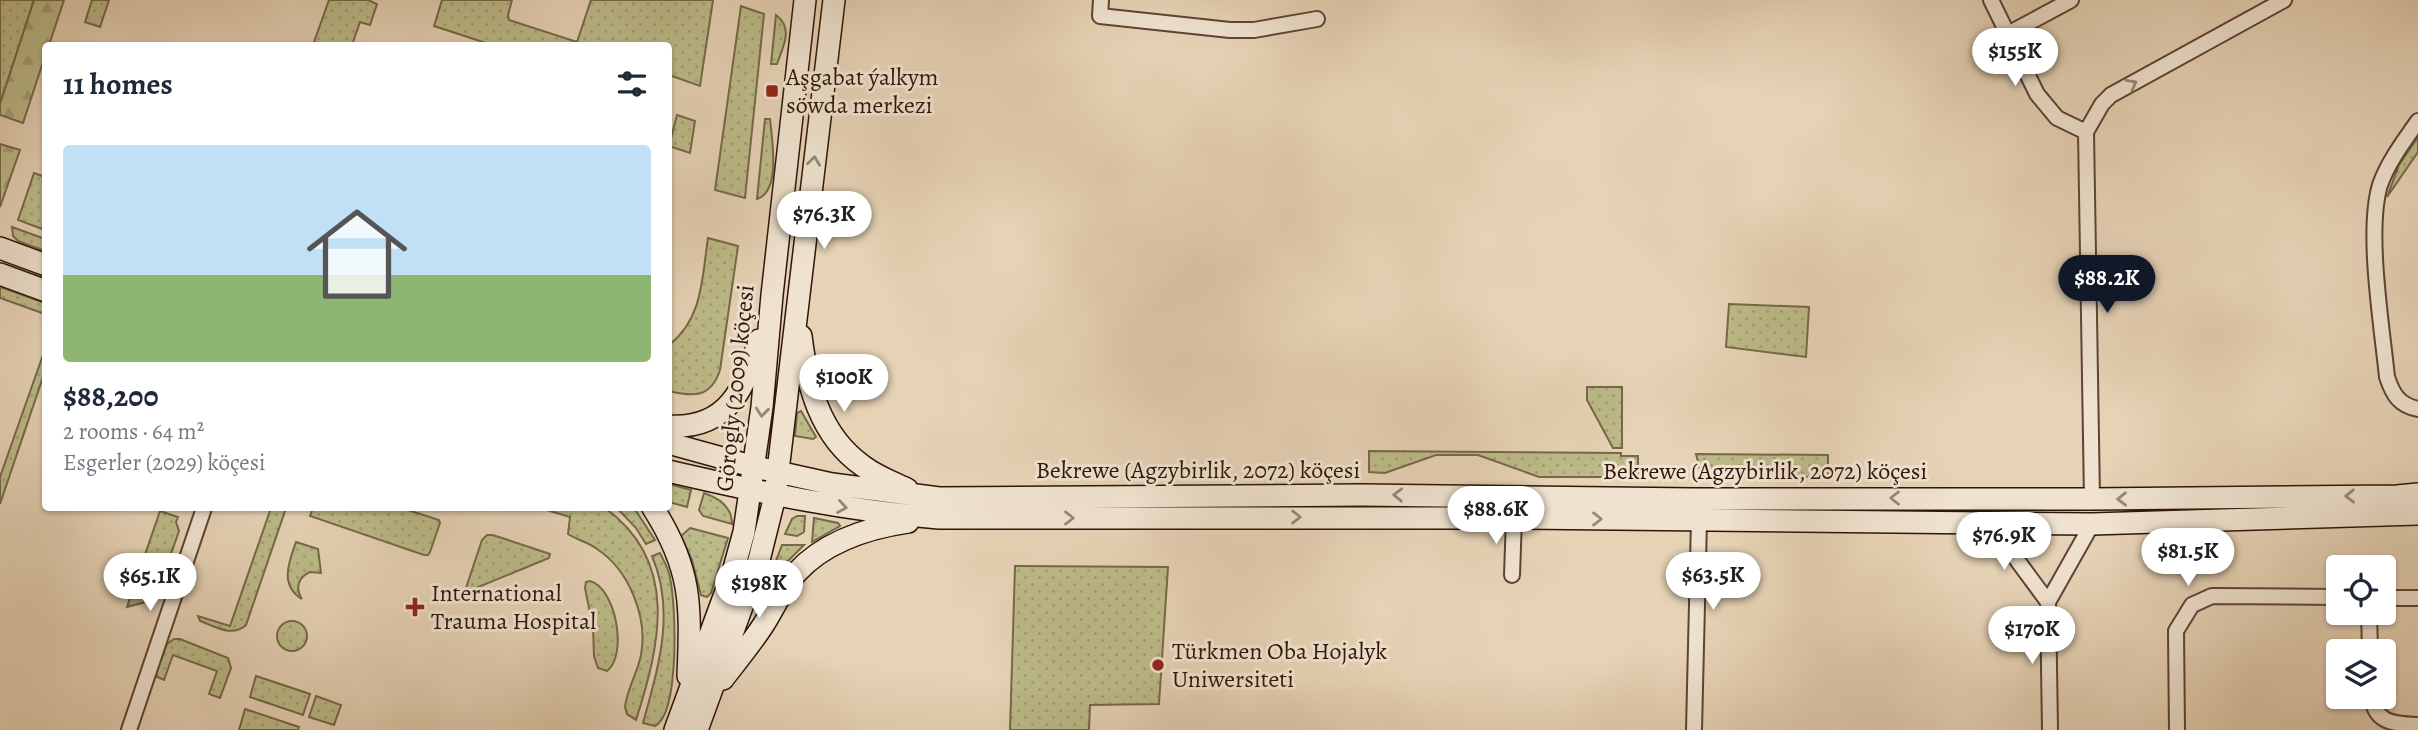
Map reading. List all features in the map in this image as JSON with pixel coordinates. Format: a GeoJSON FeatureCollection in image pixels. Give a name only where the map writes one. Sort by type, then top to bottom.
{"type":"FeatureCollection","features":[{"type":"Feature","properties":{"kind":"main road","name":"Görogly (2009) köçesi"},"geometry":{"type":"LineString","coordinates":[[697,730],[697,699],[736,563],[755,467],[805,0]]}},
{"type":"Feature","properties":{"kind":"main road","name":"Görogly (2009) köçesi"},"geometry":{"type":"LineString","coordinates":[[675,730],[697,699],[759,560],[775,496],[834,0]]}},
{"type":"Feature","properties":{"kind":"main road"},"geometry":{"type":"LineString","coordinates":[[0,248],[42,264]]}},
{"type":"Feature","properties":{"kind":"main road"},"geometry":{"type":"LineString","coordinates":[[0,274],[42,290]]}},
{"type":"Feature","properties":{"kind":"main road"},"geometry":{"type":"LineString","coordinates":[[672,426],[700,423],[720,412],[740,392],[749,374],[772,295]]}},
{"type":"Feature","properties":{"kind":"main road"},"geometry":{"type":"LineString","coordinates":[[797,297],[805,371],[812,394],[831,433],[849,454],[870,471],[939,508]]}},
{"type":"Feature","properties":{"kind":"main road","name":"Bekrewe (Agzybirlik, 2072) köçesi"},"geometry":{"type":"LineString","coordinates":[[672,444],[755,467],[939,508],[2092,524],[2410,508]]}},
{"type":"Feature","properties":{"kind":"main road","name":"Bekrewe (Agzybirlik, 2072) köçesi"},"geometry":{"type":"LineString","coordinates":[[672,472],[775,496],[880,513],[939,508],[1363,495],[1694,499],[2092,499],[2410,508]]}},
{"type":"Feature","properties":{"kind":"main road"},"geometry":{"type":"LineString","coordinates":[[697,699],[762,626],[796,573],[816,555],[836,543],[870,530],[939,508]]}},
{"type":"Feature","properties":{"kind":"main road"},"geometry":{"type":"LineString","coordinates":[[655,511],[670,534],[687,583],[697,699]]}},
{"type":"Feature","properties":{"kind":"street"},"geometry":{"type":"LineString","coordinates":[[1101,0],[1100,16],[1230,30],[1254,30],[1317,19]]}},
{"type":"Feature","properties":{"kind":"street"},"geometry":{"type":"LineString","coordinates":[[1991,0],[2037,94],[2057,118],[2086,132]]}},
{"type":"Feature","properties":{"kind":"street"},"geometry":{"type":"LineString","coordinates":[[2008,34],[2071,0]]}},
{"type":"Feature","properties":{"kind":"street"},"geometry":{"type":"LineString","coordinates":[[2092,499],[2086,132],[2102,104],[2111,95],[2284,0]]}},
{"type":"Feature","properties":{"kind":"street"},"geometry":{"type":"LineString","coordinates":[[2418,121],[2388,166],[2380,187],[2375,242],[2387,377],[2391,390],[2399,401],[2418,409]]}},
{"type":"Feature","properties":{"kind":"street"},"geometry":{"type":"LineString","coordinates":[[2410,508],[2418,481]]}},
{"type":"Feature","properties":{"kind":"street"},"geometry":{"type":"LineString","coordinates":[[1694,499],[1699,520],[1694,730]]}},
{"type":"Feature","properties":{"kind":"street"},"geometry":{"type":"LineString","coordinates":[[129,730],[203,511]]}},
{"type":"Feature","properties":{"kind":"street"},"geometry":{"type":"LineString","coordinates":[[1512,575],[1514,518]]}},
{"type":"Feature","properties":{"kind":"street"},"geometry":{"type":"LineString","coordinates":[[1989,522],[2048,602]]}},
{"type":"Feature","properties":{"kind":"street"},"geometry":{"type":"LineString","coordinates":[[2050,730],[2048,602],[2092,524]]}},
{"type":"Feature","properties":{"kind":"street"},"geometry":{"type":"LineString","coordinates":[[2177,730],[2176,631],[2192,605],[2212,596],[2326,597]]}},
{"type":"Feature","properties":{"kind":"street"},"geometry":{"type":"LineString","coordinates":[[2396,598],[2418,598]]}},
{"type":"Feature","properties":{"kind":"street"},"geometry":{"type":"LineString","coordinates":[[2376,709],[2381,718],[2391,724],[2418,725]]}},
{"type":"Feature","properties":{"kind":"green space"},"geometry":{"type":"Polygon","coordinates":[[[0,0],[34,0],[0,104],[0,0]]]}},
{"type":"Feature","properties":{"kind":"green space"},"geometry":{"type":"Polygon","coordinates":[[[34,0],[64,0],[50,42],[42,42],[42,65],[23,123],[0,115],[0,104],[34,0]]]}},
{"type":"Feature","properties":{"kind":"green space"},"geometry":{"type":"Polygon","coordinates":[[[92,0],[109,0],[100,27],[85,22],[92,0]]]}},
{"type":"Feature","properties":{"kind":"green space"},"geometry":{"type":"Polygon","coordinates":[[[329,0],[368,0],[377,4],[370,25],[360,22],[353,42],[314,42],[329,0]]]}},
{"type":"Feature","properties":{"kind":"green space"},"geometry":{"type":"Polygon","coordinates":[[[442,0],[512,0],[509,20],[577,42],[483,42],[434,26],[442,0]]]}},
{"type":"Feature","properties":{"kind":"green space"},"geometry":{"type":"Polygon","coordinates":[[[591,0],[713,0],[700,86],[672,76],[672,42],[577,42],[591,0]]]}},
{"type":"Feature","properties":{"kind":"green space"},"geometry":{"type":"Polygon","coordinates":[[[741,6],[764,14],[745,198],[715,190],[741,6]]]}},
{"type":"Feature","properties":{"kind":"green space"},"geometry":{"type":"Polygon","coordinates":[[[776,15],[785,26],[786,38],[777,64],[771,64],[776,15]]]}},
{"type":"Feature","properties":{"kind":"green space"},"geometry":{"type":"Polygon","coordinates":[[[677,115],[695,121],[690,153],[672,147],[677,115]]]}},
{"type":"Feature","properties":{"kind":"green space"},"geometry":{"type":"Polygon","coordinates":[[[765,119],[770,119],[772,176],[765,194],[757,199],[765,119]]]}},
{"type":"Feature","properties":{"kind":"green space"},"geometry":{"type":"Polygon","coordinates":[[[2418,137],[2418,152],[2387,197],[2399,165],[2418,137]]]}},
{"type":"Feature","properties":{"kind":"green space"},"geometry":{"type":"Polygon","coordinates":[[[0,144],[20,150],[0,207],[0,144]]]}},
{"type":"Feature","properties":{"kind":"green space"},"geometry":{"type":"Polygon","coordinates":[[[34,173],[42,176],[42,229],[18,220],[34,173]]]}},
{"type":"Feature","properties":{"kind":"green space"},"geometry":{"type":"Polygon","coordinates":[[[12,227],[42,238],[42,250],[18,241],[13,236],[12,227]]]}},
{"type":"Feature","properties":{"kind":"green space"},"geometry":{"type":"Polygon","coordinates":[[[708,238],[738,246],[720,370],[716,379],[712,386],[700,393],[672,392],[672,342],[689,323],[702,282],[708,238]]]}},
{"type":"Feature","properties":{"kind":"green space"},"geometry":{"type":"Polygon","coordinates":[[[0,287],[42,302],[42,313],[0,298],[0,287]]]}},
{"type":"Feature","properties":{"kind":"green space"},"geometry":{"type":"Polygon","coordinates":[[[1729,304],[1809,307],[1806,357],[1726,347],[1729,304]]]}},
{"type":"Feature","properties":{"kind":"green space"},"geometry":{"type":"Polygon","coordinates":[[[42,358],[42,380],[0,504],[0,477],[42,358]]]}},
{"type":"Feature","properties":{"kind":"green space"},"geometry":{"type":"Polygon","coordinates":[[[1587,387],[1622,387],[1622,448],[1613,448],[1587,400],[1587,387]]]}},
{"type":"Feature","properties":{"kind":"green space"},"geometry":{"type":"Polygon","coordinates":[[[801,411],[816,437],[813,439],[795,436],[797,413],[801,411]]]}},
{"type":"Feature","properties":{"kind":"green space"},"geometry":{"type":"Polygon","coordinates":[[[1369,451],[1621,453],[1621,456],[1638,456],[1638,477],[1539,477],[1478,455],[1436,455],[1385,473],[1369,472],[1369,451]]]}},
{"type":"Feature","properties":{"kind":"green space"},"geometry":{"type":"Polygon","coordinates":[[[1696,454],[1828,455],[1828,475],[1708,477],[1700,470],[1696,454]]]}},
{"type":"Feature","properties":{"kind":"green space"},"geometry":{"type":"Polygon","coordinates":[[[672,485],[691,490],[687,507],[672,503],[672,485]]]}},
{"type":"Feature","properties":{"kind":"green space"},"geometry":{"type":"Polygon","coordinates":[[[704,493],[724,504],[730,513],[732,524],[703,516],[699,510],[704,493]]]}},
{"type":"Feature","properties":{"kind":"green space"},"geometry":{"type":"Polygon","coordinates":[[[160,511],[178,517],[176,522],[179,531],[157,594],[149,601],[127,607],[160,511]]]}},
{"type":"Feature","properties":{"kind":"green space"},"geometry":{"type":"Polygon","coordinates":[[[270,511],[285,511],[246,625],[241,629],[229,631],[200,621],[198,616],[230,626],[270,511]]]}},
{"type":"Feature","properties":{"kind":"green space"},"geometry":{"type":"Polygon","coordinates":[[[312,511],[411,511],[439,520],[440,523],[430,552],[424,555],[310,516],[312,511]]]}},
{"type":"Feature","properties":{"kind":"green space"},"geometry":{"type":"Polygon","coordinates":[[[550,511],[608,511],[629,530],[645,553],[654,579],[658,606],[657,634],[645,692],[636,720],[627,714],[625,707],[641,655],[642,625],[639,610],[627,582],[608,558],[594,547],[568,534],[570,517],[550,511]]]}},
{"type":"Feature","properties":{"kind":"green space"},"geometry":{"type":"Polygon","coordinates":[[[620,511],[636,511],[655,540],[646,544],[620,511]]]}},
{"type":"Feature","properties":{"kind":"green space"},"geometry":{"type":"Polygon","coordinates":[[[805,516],[804,532],[797,536],[785,534],[792,519],[805,516]]]}},
{"type":"Feature","properties":{"kind":"green space"},"geometry":{"type":"Polygon","coordinates":[[[814,518],[838,523],[840,526],[812,542],[814,518]]]}},
{"type":"Feature","properties":{"kind":"green space"},"geometry":{"type":"Polygon","coordinates":[[[690,528],[728,538],[711,593],[707,597],[701,595],[692,560],[681,536],[690,528]]]}},
{"type":"Feature","properties":{"kind":"green space"},"geometry":{"type":"Polygon","coordinates":[[[487,535],[550,554],[549,558],[471,590],[466,588],[482,540],[487,535]]]}},
{"type":"Feature","properties":{"kind":"green space"},"geometry":{"type":"Polygon","coordinates":[[[296,542],[318,549],[321,573],[310,572],[300,580],[298,587],[302,599],[290,587],[288,580],[289,565],[296,542]]]}},
{"type":"Feature","properties":{"kind":"green space"},"geometry":{"type":"Polygon","coordinates":[[[782,545],[804,545],[781,568],[775,570],[774,566],[782,545]]]}},
{"type":"Feature","properties":{"kind":"green space"},"geometry":{"type":"Polygon","coordinates":[[[660,553],[669,571],[672,591],[674,657],[669,701],[663,717],[655,726],[643,723],[662,640],[663,598],[652,556],[660,553]]]}},
{"type":"Feature","properties":{"kind":"green space"},"geometry":{"type":"Polygon","coordinates":[[[1015,566],[1168,567],[1159,704],[1090,705],[1089,730],[1010,730],[1015,566]]]}},
{"type":"Feature","properties":{"kind":"green space"},"geometry":{"type":"Polygon","coordinates":[[[590,581],[599,586],[607,596],[616,623],[617,651],[607,671],[598,668],[594,656],[593,628],[585,588],[586,582],[590,581]]]}},
{"type":"Feature","properties":{"kind":"green space"},"geometry":{"type":"Polygon","coordinates":[[[292,621],[303,625],[307,636],[303,647],[292,651],[281,647],[277,636],[281,625],[292,621]]]}},
{"type":"Feature","properties":{"kind":"green space"},"geometry":{"type":"Polygon","coordinates":[[[174,639],[228,658],[231,668],[220,698],[209,694],[217,671],[173,655],[164,680],[155,676],[167,644],[174,639]]]}},
{"type":"Feature","properties":{"kind":"green space"},"geometry":{"type":"Polygon","coordinates":[[[256,676],[310,694],[303,715],[250,697],[256,676]]]}},
{"type":"Feature","properties":{"kind":"green space"},"geometry":{"type":"Polygon","coordinates":[[[316,696],[341,705],[334,725],[309,717],[316,696]]]}},
{"type":"Feature","properties":{"kind":"green space"},"geometry":{"type":"Polygon","coordinates":[[[245,709],[299,727],[298,730],[239,730],[245,709]]]}},
{"type":"Feature","properties":{"kind":"place","name":"Aşgabat ýalkym söwda merkezi"},"geometry":{"type":"Point","coordinates":[772,91]}},
{"type":"Feature","properties":{"kind":"place","name":"International Trauma Hospital"},"geometry":{"type":"Point","coordinates":[415,607]}},
{"type":"Feature","properties":{"kind":"place","name":"Türkmen Oba Hojalyk Uniwersiteti"},"geometry":{"type":"Point","coordinates":[1158,665]}}]}
